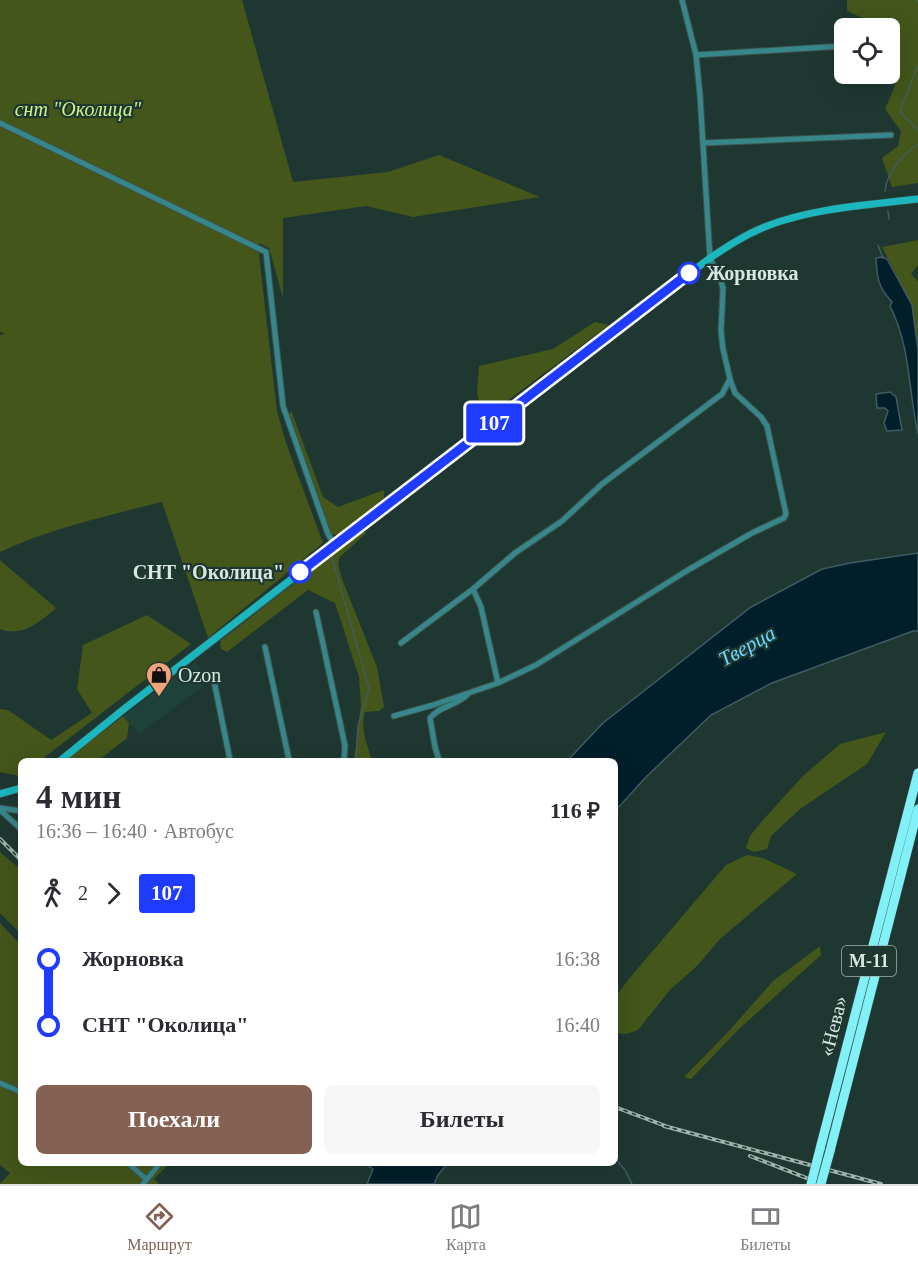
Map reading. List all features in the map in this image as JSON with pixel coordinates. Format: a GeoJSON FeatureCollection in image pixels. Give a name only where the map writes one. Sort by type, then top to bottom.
{"type":"FeatureCollection","features":[{"type":"Feature","properties":{"kind":"highway","name":"«Нева»"},"geometry":{"type":"LineString","coordinates":[[821,1184],[825,1150],[918,773]]}},
{"type":"Feature","properties":{"kind":"highway","name":"«Нева»"},"geometry":{"type":"LineString","coordinates":[[811,1184],[825,1150],[918,809]]}},
{"type":"Feature","properties":{"kind":"main road"},"geometry":{"type":"LineString","coordinates":[[63,758],[335,545],[710,258],[748,234],[788,219],[837,209],[918,199]]}},
{"type":"Feature","properties":{"kind":"main road"},"geometry":{"type":"LineString","coordinates":[[0,794],[18,789]]}},
{"type":"Feature","properties":{"kind":"street"},"geometry":{"type":"LineString","coordinates":[[394,716],[498,683],[536,665],[687,570],[752,533],[784,518],[786,509],[767,426],[761,417],[735,393],[723,349],[721,331],[723,288],[722,281],[710,258],[696,55],[682,0]]}},
{"type":"Feature","properties":{"kind":"street"},"geometry":{"type":"LineString","coordinates":[[696,55],[834,47]]}},
{"type":"Feature","properties":{"kind":"street"},"geometry":{"type":"LineString","coordinates":[[0,123],[266,252],[283,406],[324,523],[335,545]]}},
{"type":"Feature","properties":{"kind":"street"},"geometry":{"type":"LineString","coordinates":[[703,143],[891,135]]}},
{"type":"Feature","properties":{"kind":"street"},"geometry":{"type":"LineString","coordinates":[[401,643],[473,589],[515,553],[562,521],[602,484],[722,394],[730,379]]}},
{"type":"Feature","properties":{"kind":"street"},"geometry":{"type":"LineString","coordinates":[[473,589],[480,607],[498,683]]}},
{"type":"Feature","properties":{"kind":"street"},"geometry":{"type":"LineString","coordinates":[[316,612],[345,746],[344,758]]}},
{"type":"Feature","properties":{"kind":"street"},"geometry":{"type":"LineString","coordinates":[[265,647],[289,758]]}},
{"type":"Feature","properties":{"kind":"street"},"geometry":{"type":"LineString","coordinates":[[213,676],[230,758]]}},
{"type":"Feature","properties":{"kind":"street"},"geometry":{"type":"LineString","coordinates":[[438,758],[430,718],[436,711],[461,701],[470,692]]}},
{"type":"Feature","properties":{"kind":"street"},"geometry":{"type":"LineString","coordinates":[[0,809],[18,811]]}},
{"type":"Feature","properties":{"kind":"street"},"geometry":{"type":"LineString","coordinates":[[0,809],[18,826]]}},
{"type":"Feature","properties":{"kind":"street"},"geometry":{"type":"LineString","coordinates":[[0,1083],[18,1091]]}},
{"type":"Feature","properties":{"kind":"street"},"geometry":{"type":"LineString","coordinates":[[131,1166],[145,1182],[159,1166]]}},
{"type":"Feature","properties":{"kind":"shaded area"},"geometry":{"type":"Polygon","coordinates":[[[196,662],[209,682],[139,734],[123,716],[196,662]]]}},
{"type":"Feature","properties":{"kind":"green space","name":"снт \"Околица\""},"geometry":{"type":"Polygon","coordinates":[[[0,0],[242,0],[293,182],[388,172],[439,155],[540,197],[413,217],[366,206],[283,218],[283,298],[269,248],[259,243],[277,411],[286,443],[323,543],[208,638],[162,502],[59,529],[0,552],[0,335],[5,333],[0,332],[0,0]]]}},
{"type":"Feature","properties":{"kind":"green space"},"geometry":{"type":"Polygon","coordinates":[[[847,0],[918,0],[918,183],[892,187],[882,158],[898,146],[901,131],[885,109],[896,84],[900,84],[900,18],[862,18],[847,11],[847,0]]]}},
{"type":"Feature","properties":{"kind":"green space"},"geometry":{"type":"Polygon","coordinates":[[[918,240],[918,265],[911,274],[918,281],[918,350],[912,305],[882,247],[918,240]]]}},
{"type":"Feature","properties":{"kind":"green space"},"geometry":{"type":"Polygon","coordinates":[[[595,322],[609,325],[483,419],[477,393],[479,366],[553,349],[595,322]]]}},
{"type":"Feature","properties":{"kind":"green space"},"geometry":{"type":"Polygon","coordinates":[[[291,410],[323,497],[338,507],[384,490],[384,498],[340,535],[331,534],[289,416],[291,410]]]}},
{"type":"Feature","properties":{"kind":"green space"},"geometry":{"type":"Polygon","coordinates":[[[363,531],[366,533],[340,557],[338,563],[342,579],[377,667],[384,707],[379,711],[365,712],[364,730],[371,758],[354,758],[361,705],[359,677],[335,603],[308,590],[227,652],[221,649],[220,641],[363,531]]]}},
{"type":"Feature","properties":{"kind":"green space"},"geometry":{"type":"Polygon","coordinates":[[[0,560],[56,608],[31,627],[16,631],[0,629],[0,560]]]}},
{"type":"Feature","properties":{"kind":"green space"},"geometry":{"type":"Polygon","coordinates":[[[147,615],[191,644],[44,758],[18,758],[18,776],[0,772],[0,709],[8,710],[51,740],[92,713],[77,689],[83,645],[147,615]]]}},
{"type":"Feature","properties":{"kind":"green space"},"geometry":{"type":"Polygon","coordinates":[[[123,716],[129,723],[127,738],[102,758],[69,758],[123,716]]]}},
{"type":"Feature","properties":{"kind":"green space"},"geometry":{"type":"Polygon","coordinates":[[[886,732],[867,764],[800,809],[771,836],[767,849],[754,852],[746,848],[750,836],[763,820],[803,776],[840,744],[886,732]]]}},
{"type":"Feature","properties":{"kind":"green space"},"geometry":{"type":"Polygon","coordinates":[[[0,852],[18,867],[18,931],[0,913],[0,852]]]}},
{"type":"Feature","properties":{"kind":"green space"},"geometry":{"type":"Polygon","coordinates":[[[747,855],[763,858],[797,874],[720,939],[698,965],[670,990],[638,1030],[626,1034],[618,1033],[618,994],[726,865],[747,855]]]}},
{"type":"Feature","properties":{"kind":"green space"},"geometry":{"type":"Polygon","coordinates":[[[0,923],[18,942],[18,1166],[167,1166],[154,1179],[159,1184],[0,1184],[10,1173],[0,1165],[0,923]]]}},
{"type":"Feature","properties":{"kind":"green space"},"geometry":{"type":"Polygon","coordinates":[[[820,946],[821,955],[739,1029],[691,1079],[684,1077],[773,981],[820,946]]]}},
{"type":"Feature","properties":{"kind":"water"},"geometry":{"type":"Polygon","coordinates":[[[876,258],[887,259],[912,305],[918,350],[918,434],[902,337],[890,306],[892,302],[881,287],[878,277],[876,258]]]}},
{"type":"Feature","properties":{"kind":"water"},"geometry":{"type":"Polygon","coordinates":[[[890,392],[896,397],[902,430],[887,431],[884,423],[888,411],[885,408],[877,408],[876,394],[890,392]]]}},
{"type":"Feature","properties":{"kind":"water","name":"Тверца"},"geometry":{"type":"Polygon","coordinates":[[[918,553],[918,631],[772,683],[711,715],[646,777],[618,808],[618,758],[570,758],[603,723],[751,607],[822,569],[918,553]]]}},
{"type":"Feature","properties":{"kind":"water"},"geometry":{"type":"Polygon","coordinates":[[[368,1166],[446,1166],[434,1184],[367,1184],[373,1169],[368,1166]]]}},
{"type":"Feature","properties":{"kind":"waterway"},"geometry":{"type":"LineString","coordinates":[[918,65],[900,112],[918,130]]}},
{"type":"Feature","properties":{"kind":"waterway"},"geometry":{"type":"LineString","coordinates":[[885,191],[889,177],[897,164],[918,144]]}},
{"type":"Feature","properties":{"kind":"waterway"},"geometry":{"type":"LineString","coordinates":[[888,211],[889,219]]}},
{"type":"Feature","properties":{"kind":"waterway"},"geometry":{"type":"LineString","coordinates":[[878,245],[883,258]]}},
{"type":"Feature","properties":{"kind":"waterway"},"geometry":{"type":"LineString","coordinates":[[373,521],[460,454]]}},
{"type":"Feature","properties":{"kind":"waterway"},"geometry":{"type":"LineString","coordinates":[[141,700],[361,531]]}},
{"type":"Feature","properties":{"kind":"waterway"},"geometry":{"type":"LineString","coordinates":[[331,554],[369,688],[358,726],[356,758]]}},
{"type":"Feature","properties":{"kind":"waterway"},"geometry":{"type":"LineString","coordinates":[[618,1162],[632,1184]]}},
{"type":"Feature","properties":{"kind":"railway"},"geometry":{"type":"LineString","coordinates":[[0,839],[18,857]]}},
{"type":"Feature","properties":{"kind":"railway"},"geometry":{"type":"LineString","coordinates":[[618,1108],[671,1128]]}},
{"type":"Feature","properties":{"kind":"railway"},"geometry":{"type":"LineString","coordinates":[[664,1126],[881,1184]]}},
{"type":"Feature","properties":{"kind":"railway"},"geometry":{"type":"LineString","coordinates":[[750,1156],[822,1184]]}},
{"type":"Feature","properties":{"kind":"bus line","name":"107"},"geometry":{"type":"LineString","coordinates":[[300,572],[689,273]]}},
{"type":"Feature","properties":{"kind":"place","name":"Жорновка"},"geometry":{"type":"Point","coordinates":[689,273]}},
{"type":"Feature","properties":{"kind":"place","name":"СНТ \"Околица\""},"geometry":{"type":"Point","coordinates":[300,572]}},
{"type":"Feature","properties":{"kind":"place","name":"Ozon"},"geometry":{"type":"Point","coordinates":[159,698]}}]}
